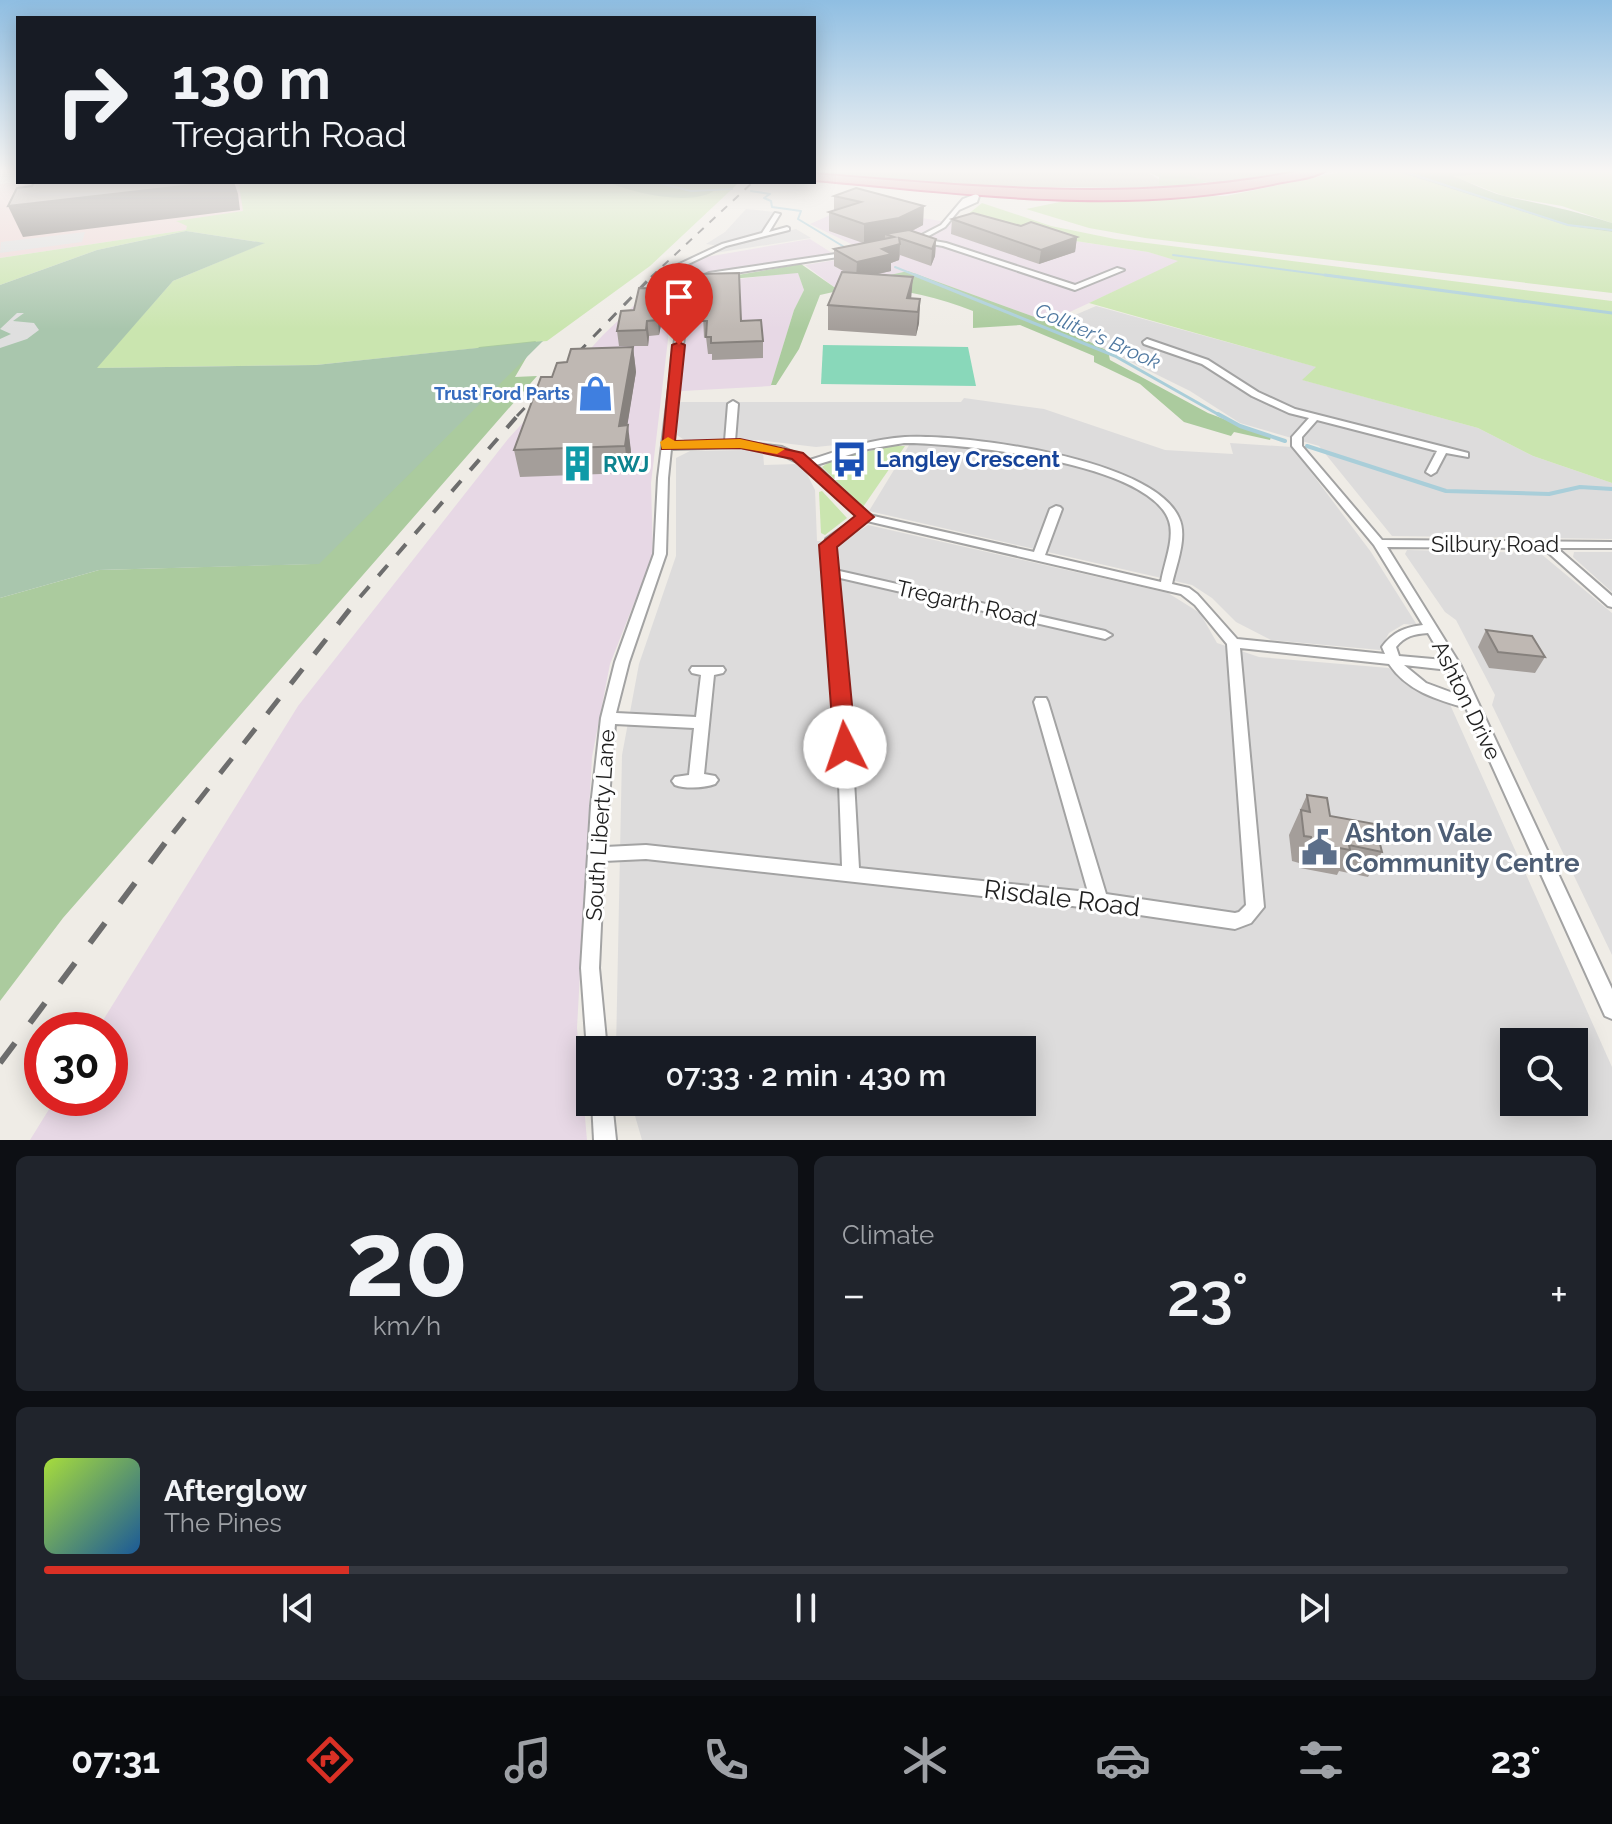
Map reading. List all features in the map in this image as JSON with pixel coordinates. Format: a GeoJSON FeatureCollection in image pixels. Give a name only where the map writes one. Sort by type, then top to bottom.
{"type":"FeatureCollection","features":[{"type":"Feature","properties":{"kind":"street"},"geometry":{"type":"LineString","coordinates":[[765,233],[771,223]]}},
{"type":"Feature","properties":{"kind":"street"},"geometry":{"type":"LineString","coordinates":[[904,243],[916,240],[946,223]]}},
{"type":"Feature","properties":{"kind":"street"},"geometry":{"type":"LineString","coordinates":[[765,233],[787,229]]}},
{"type":"Feature","properties":{"kind":"street","name":"South Liberty Lane"},"geometry":{"type":"LineString","coordinates":[[596,1036],[590,968],[599,854],[599,806],[608,718],[622,662],[660,554],[667,446],[686,282],[692,278],[677,267],[708,251],[765,233]]}},
{"type":"Feature","properties":{"kind":"street"},"geometry":{"type":"LineString","coordinates":[[916,240],[944,244],[1075,288],[1120,270]]}},
{"type":"Feature","properties":{"kind":"street"},"geometry":{"type":"LineString","coordinates":[[692,278],[861,252]]}},
{"type":"Feature","properties":{"kind":"street"},"geometry":{"type":"LineString","coordinates":[[1147,342],[1205,362],[1269,401],[1315,417],[1464,455]]}},
{"type":"Feature","properties":{"kind":"street"},"geometry":{"type":"LineString","coordinates":[[730,444],[733,404]]}},
{"type":"Feature","properties":{"kind":"street","name":"Ashton Drive"},"geometry":{"type":"LineString","coordinates":[[1315,417],[1297,437],[1297,446],[1379,543],[1454,666],[1612,1010]]}},
{"type":"Feature","properties":{"kind":"street"},"geometry":{"type":"LineString","coordinates":[[809,464],[864,447],[921,440],[988,444],[1077,463],[1145,491],[1174,517],[1174,538],[1166,585]]}},
{"type":"Feature","properties":{"kind":"street"},"geometry":{"type":"LineString","coordinates":[[667,446],[730,444],[778,449],[809,464],[855,511],[865,517],[1166,585],[1197,598],[1208,607],[1222,633],[1233,643],[1454,666]]}},
{"type":"Feature","properties":{"kind":"street"},"geometry":{"type":"LineString","coordinates":[[1431,472],[1443,449]]}},
{"type":"Feature","properties":{"kind":"street"},"geometry":{"type":"LineString","coordinates":[[1038,557],[1056,509]]}},
{"type":"Feature","properties":{"kind":"street"},"geometry":{"type":"LineString","coordinates":[[851,875],[844,728],[829,572],[830,541],[865,517]]}},
{"type":"Feature","properties":{"kind":"street","name":"Silbury Road"},"geometry":{"type":"LineString","coordinates":[[1379,543],[1612,545]]}},
{"type":"Feature","properties":{"kind":"street"},"geometry":{"type":"LineString","coordinates":[[1546,544],[1612,603]]}},
{"type":"Feature","properties":{"kind":"street","name":"Tregarth Road"},"geometry":{"type":"LineString","coordinates":[[829,572],[1105,635]]}},
{"type":"Feature","properties":{"kind":"street"},"geometry":{"type":"LineString","coordinates":[[1433,629],[1409,630],[1397,635],[1389,647],[1393,661],[1416,684],[1438,696],[1471,704]]}},
{"type":"Feature","properties":{"kind":"street","name":"Risdale Road"},"geometry":{"type":"LineString","coordinates":[[599,854],[646,852],[1099,901],[1235,921],[1245,918],[1255,907],[1233,643]]}},
{"type":"Feature","properties":{"kind":"street"},"geometry":{"type":"LineString","coordinates":[[696,780],[708,670]]}},
{"type":"Feature","properties":{"kind":"street"},"geometry":{"type":"LineString","coordinates":[[1041,702],[1099,901]]}},
{"type":"Feature","properties":{"kind":"street"},"geometry":{"type":"LineString","coordinates":[[608,718],[703,723]]}},
{"type":"Feature","properties":{"kind":"street"},"geometry":{"type":"LineString","coordinates":[[603,1116],[605,1140]]}},
{"type":"Feature","properties":{"kind":"shaded area"},"geometry":{"type":"Polygon","coordinates":[[[0,223],[189,223],[186,230],[0,258],[0,223]]]}},
{"type":"Feature","properties":{"kind":"shaded area"},"geometry":{"type":"Polygon","coordinates":[[[733,223],[767,223],[760,234],[766,236],[796,229],[811,238],[702,255],[727,247],[706,244],[733,223]]]}},
{"type":"Feature","properties":{"kind":"shaded area"},"geometry":{"type":"Polygon","coordinates":[[[956,223],[1148,252],[1180,261],[1048,322],[908,271],[834,287],[805,265],[872,254],[810,224],[956,223]]]}},
{"type":"Feature","properties":{"kind":"shaded area"},"geometry":{"type":"Polygon","coordinates":[[[85,232],[82,242],[0,253],[1,242],[85,232]]]}},
{"type":"Feature","properties":{"kind":"shaded area"},"geometry":{"type":"Polygon","coordinates":[[[810,239],[832,253],[704,274],[679,266],[689,260],[810,239]]]}},
{"type":"Feature","properties":{"kind":"shaded area"},"geometry":{"type":"Polygon","coordinates":[[[671,270],[676,272],[651,483],[653,555],[610,664],[592,757],[576,1036],[576,1116],[585,1116],[587,1140],[30,1140],[45,1116],[128,1116],[128,1012],[108,1012],[298,706],[508,439],[603,335],[671,270]]]}},
{"type":"Feature","properties":{"kind":"shaded area"},"geometry":{"type":"Polygon","coordinates":[[[798,272],[804,290],[794,310],[771,386],[679,389],[690,285],[798,272]]]}},
{"type":"Feature","properties":{"kind":"shaded area"},"geometry":{"type":"Polygon","coordinates":[[[1096,306],[1317,367],[1303,380],[1478,428],[1533,456],[1612,483],[1612,539],[1392,536],[1319,446],[1240,423],[1190,391],[1054,324],[1096,306]]]}},
{"type":"Feature","properties":{"kind":"shaded area"},"geometry":{"type":"Polygon","coordinates":[[[17,313],[24,313],[13,321],[34,323],[39,330],[27,339],[0,348],[0,339],[11,334],[0,329],[17,313]]]}},
{"type":"Feature","properties":{"kind":"shaded area"},"geometry":{"type":"Polygon","coordinates":[[[964,398],[1044,409],[1165,450],[1233,454],[1230,443],[1292,447],[1371,552],[1417,625],[1404,624],[1389,633],[1380,650],[1271,640],[1236,622],[1212,598],[1192,585],[869,511],[914,437],[816,447],[758,440],[686,441],[677,435],[679,402],[961,402],[964,398]]]}},
{"type":"Feature","properties":{"kind":"shaded area"},"geometry":{"type":"Polygon","coordinates":[[[747,450],[763,452],[764,465],[797,464],[807,474],[815,490],[817,541],[842,542],[868,525],[1168,593],[1200,613],[1217,643],[1259,657],[1389,668],[1410,684],[1448,700],[1612,1067],[1612,1140],[642,1140],[635,1116],[1036,1116],[1036,1036],[616,1036],[622,755],[639,664],[676,556],[676,458],[690,451],[747,450]]]}},
{"type":"Feature","properties":{"kind":"shaded area"},"geometry":{"type":"Polygon","coordinates":[[[1407,550],[1540,553],[1612,613],[1612,955],[1492,705],[1495,695],[1456,620],[1445,612],[1405,554],[1407,550]]]}},
{"type":"Feature","properties":{"kind":"shaded area"},"geometry":{"type":"Polygon","coordinates":[[[1574,552],[1612,552],[1612,592],[1573,557],[1574,552]]]}},
{"type":"Feature","properties":{"kind":"green space"},"geometry":{"type":"Polygon","coordinates":[[[181,223],[696,223],[650,266],[547,341],[316,365],[96,368],[173,281],[264,243],[186,231],[97,250],[0,285],[0,258],[186,230],[187,226],[181,223]]]}},
{"type":"Feature","properties":{"kind":"green space"},"geometry":{"type":"Polygon","coordinates":[[[958,223],[1043,223],[1115,239],[1612,301],[1612,483],[1533,456],[1478,428],[1302,380],[1316,367],[1089,303],[1178,261],[1148,252],[958,223]]]}},
{"type":"Feature","properties":{"kind":"green space"},"geometry":{"type":"Polygon","coordinates":[[[1073,223],[1559,223],[1612,232],[1612,293],[1145,238],[1073,223]]]}},
{"type":"Feature","properties":{"kind":"green space"},"geometry":{"type":"Polygon","coordinates":[[[1559,223],[1612,223],[1612,232],[1559,223]]]}},
{"type":"Feature","properties":{"kind":"green space"},"geometry":{"type":"Polygon","coordinates":[[[186,231],[265,243],[173,281],[97,368],[316,365],[543,341],[319,564],[99,570],[0,598],[0,285],[97,250],[186,231]]]}},
{"type":"Feature","properties":{"kind":"green space"},"geometry":{"type":"Polygon","coordinates":[[[801,264],[834,287],[908,271],[1054,324],[1108,351],[1110,360],[1208,413],[1271,437],[1270,440],[1234,432],[1231,436],[1184,422],[1140,384],[1094,362],[1094,356],[1020,325],[973,328],[973,311],[898,291],[859,289],[820,295],[799,349],[776,385],[771,385],[794,310],[804,290],[798,273],[697,282],[801,264]]]}},
{"type":"Feature","properties":{"kind":"green space"},"geometry":{"type":"Polygon","coordinates":[[[536,341],[515,377],[537,376],[63,918],[0,1001],[0,598],[99,570],[311,564],[479,347],[536,341]]]}},
{"type":"Feature","properties":{"kind":"green space"},"geometry":{"type":"Polygon","coordinates":[[[823,345],[968,347],[976,386],[821,384],[823,345]]]}},
{"type":"Feature","properties":{"kind":"green space"},"geometry":{"type":"Polygon","coordinates":[[[890,446],[905,446],[863,507],[822,467],[832,460],[890,446]]]}},
{"type":"Feature","properties":{"kind":"green space"},"geometry":{"type":"Polygon","coordinates":[[[822,491],[847,518],[825,535],[821,533],[819,492],[822,491]]]}},
{"type":"Feature","properties":{"kind":"building"},"geometry":{"type":"Polygon","coordinates":[[[964,223],[1021,226],[1035,223],[1077,237],[1041,250],[964,223]]]}},
{"type":"Feature","properties":{"kind":"building"},"geometry":{"type":"Polygon","coordinates":[[[909,230],[936,239],[932,249],[899,238],[900,244],[882,249],[892,254],[857,262],[834,249],[894,237],[885,234],[909,230]]]}},
{"type":"Feature","properties":{"kind":"building"},"geometry":{"type":"Polygon","coordinates":[[[842,272],[913,277],[907,298],[920,299],[918,312],[828,305],[842,272]]]}},
{"type":"Feature","properties":{"kind":"building"},"geometry":{"type":"Polygon","coordinates":[[[739,273],[741,321],[761,320],[763,341],[711,343],[711,337],[706,337],[707,321],[703,321],[703,298],[698,298],[699,274],[739,273]]]}},
{"type":"Feature","properties":{"kind":"building"},"geometry":{"type":"Polygon","coordinates":[[[639,288],[670,289],[667,305],[661,305],[658,320],[647,321],[646,330],[617,331],[621,311],[634,310],[639,288]]]}},
{"type":"Feature","properties":{"kind":"building"},"geometry":{"type":"Polygon","coordinates":[[[633,347],[619,426],[628,425],[625,446],[514,450],[541,377],[552,377],[557,363],[567,362],[571,349],[633,347]]]}},
{"type":"Feature","properties":{"kind":"building"},"geometry":{"type":"Polygon","coordinates":[[[1486,630],[1532,636],[1545,657],[1498,652],[1486,630]]]}},
{"type":"Feature","properties":{"kind":"building"},"geometry":{"type":"Polygon","coordinates":[[[1307,795],[1327,798],[1330,816],[1375,824],[1382,852],[1349,845],[1350,850],[1312,843],[1311,837],[1304,836],[1301,810],[1310,812],[1307,795]]]}},
{"type":"Feature","properties":{"kind":"waterway","name":"Colliter's Brook"},"geometry":{"type":"LineString","coordinates":[[805,223],[846,248]]}},
{"type":"Feature","properties":{"kind":"waterway"},"geometry":{"type":"LineString","coordinates":[[1562,223],[1612,230]]}},
{"type":"Feature","properties":{"kind":"waterway"},"geometry":{"type":"LineString","coordinates":[[1173,255],[1340,277]]}},
{"type":"Feature","properties":{"kind":"waterway","name":"Colliter's Brook"},"geometry":{"type":"LineString","coordinates":[[895,267],[915,275]]}},
{"type":"Feature","properties":{"kind":"waterway","name":"Colliter's Brook"},"geometry":{"type":"LineString","coordinates":[[915,275],[920,277]]}},
{"type":"Feature","properties":{"kind":"waterway","name":"Colliter's Brook"},"geometry":{"type":"LineString","coordinates":[[915,275],[1115,356],[1221,416]]}},
{"type":"Feature","properties":{"kind":"waterway"},"geometry":{"type":"LineString","coordinates":[[1325,275],[1612,313]]}},
{"type":"Feature","properties":{"kind":"waterway","name":"Colliter's Brook"},"geometry":{"type":"LineString","coordinates":[[1218,414],[1240,426],[1285,441]]}},
{"type":"Feature","properties":{"kind":"waterway","name":"Colliter's Brook"},"geometry":{"type":"LineString","coordinates":[[1307,446],[1446,491],[1549,494],[1580,487],[1612,489]]}},
{"type":"Feature","properties":{"kind":"railway"},"geometry":{"type":"LineString","coordinates":[[652,276],[709,223]]}},
{"type":"Feature","properties":{"kind":"railway"},"geometry":{"type":"LineString","coordinates":[[517,416],[652,276]]}},
{"type":"Feature","properties":{"kind":"railway"},"geometry":{"type":"LineString","coordinates":[[360,597],[519,414]]}},
{"type":"Feature","properties":{"kind":"railway"},"geometry":{"type":"LineString","coordinates":[[173,833],[361,595]]}},
{"type":"Feature","properties":{"kind":"railway"},"geometry":{"type":"LineString","coordinates":[[0,1063],[174,831]]}},
{"type":"Feature","properties":{"kind":"slow traffic"},"geometry":{"type":"LineString","coordinates":[[668,442],[667,446],[740,444],[777,449]]}},
{"type":"Feature","properties":{"kind":"place","name":"Trust Ford Parts"},"geometry":{"type":"Point","coordinates":[596,394]}},
{"type":"Feature","properties":{"kind":"place","name":"Langley Crescent"},"geometry":{"type":"Point","coordinates":[850,459]}},
{"type":"Feature","properties":{"kind":"place","name":"RWJ"},"geometry":{"type":"Point","coordinates":[577,464]}},
{"type":"Feature","properties":{"kind":"place","name":"Ashton Vale Community Centre"},"geometry":{"type":"Point","coordinates":[1319,848]}},
{"type":"Feature","properties":{"kind":"route"},"geometry":{"type":"LineString","coordinates":[[679,345],[667,446],[740,444],[778,449],[809,464],[855,511],[865,517],[828,545],[845,747]]}}]}
